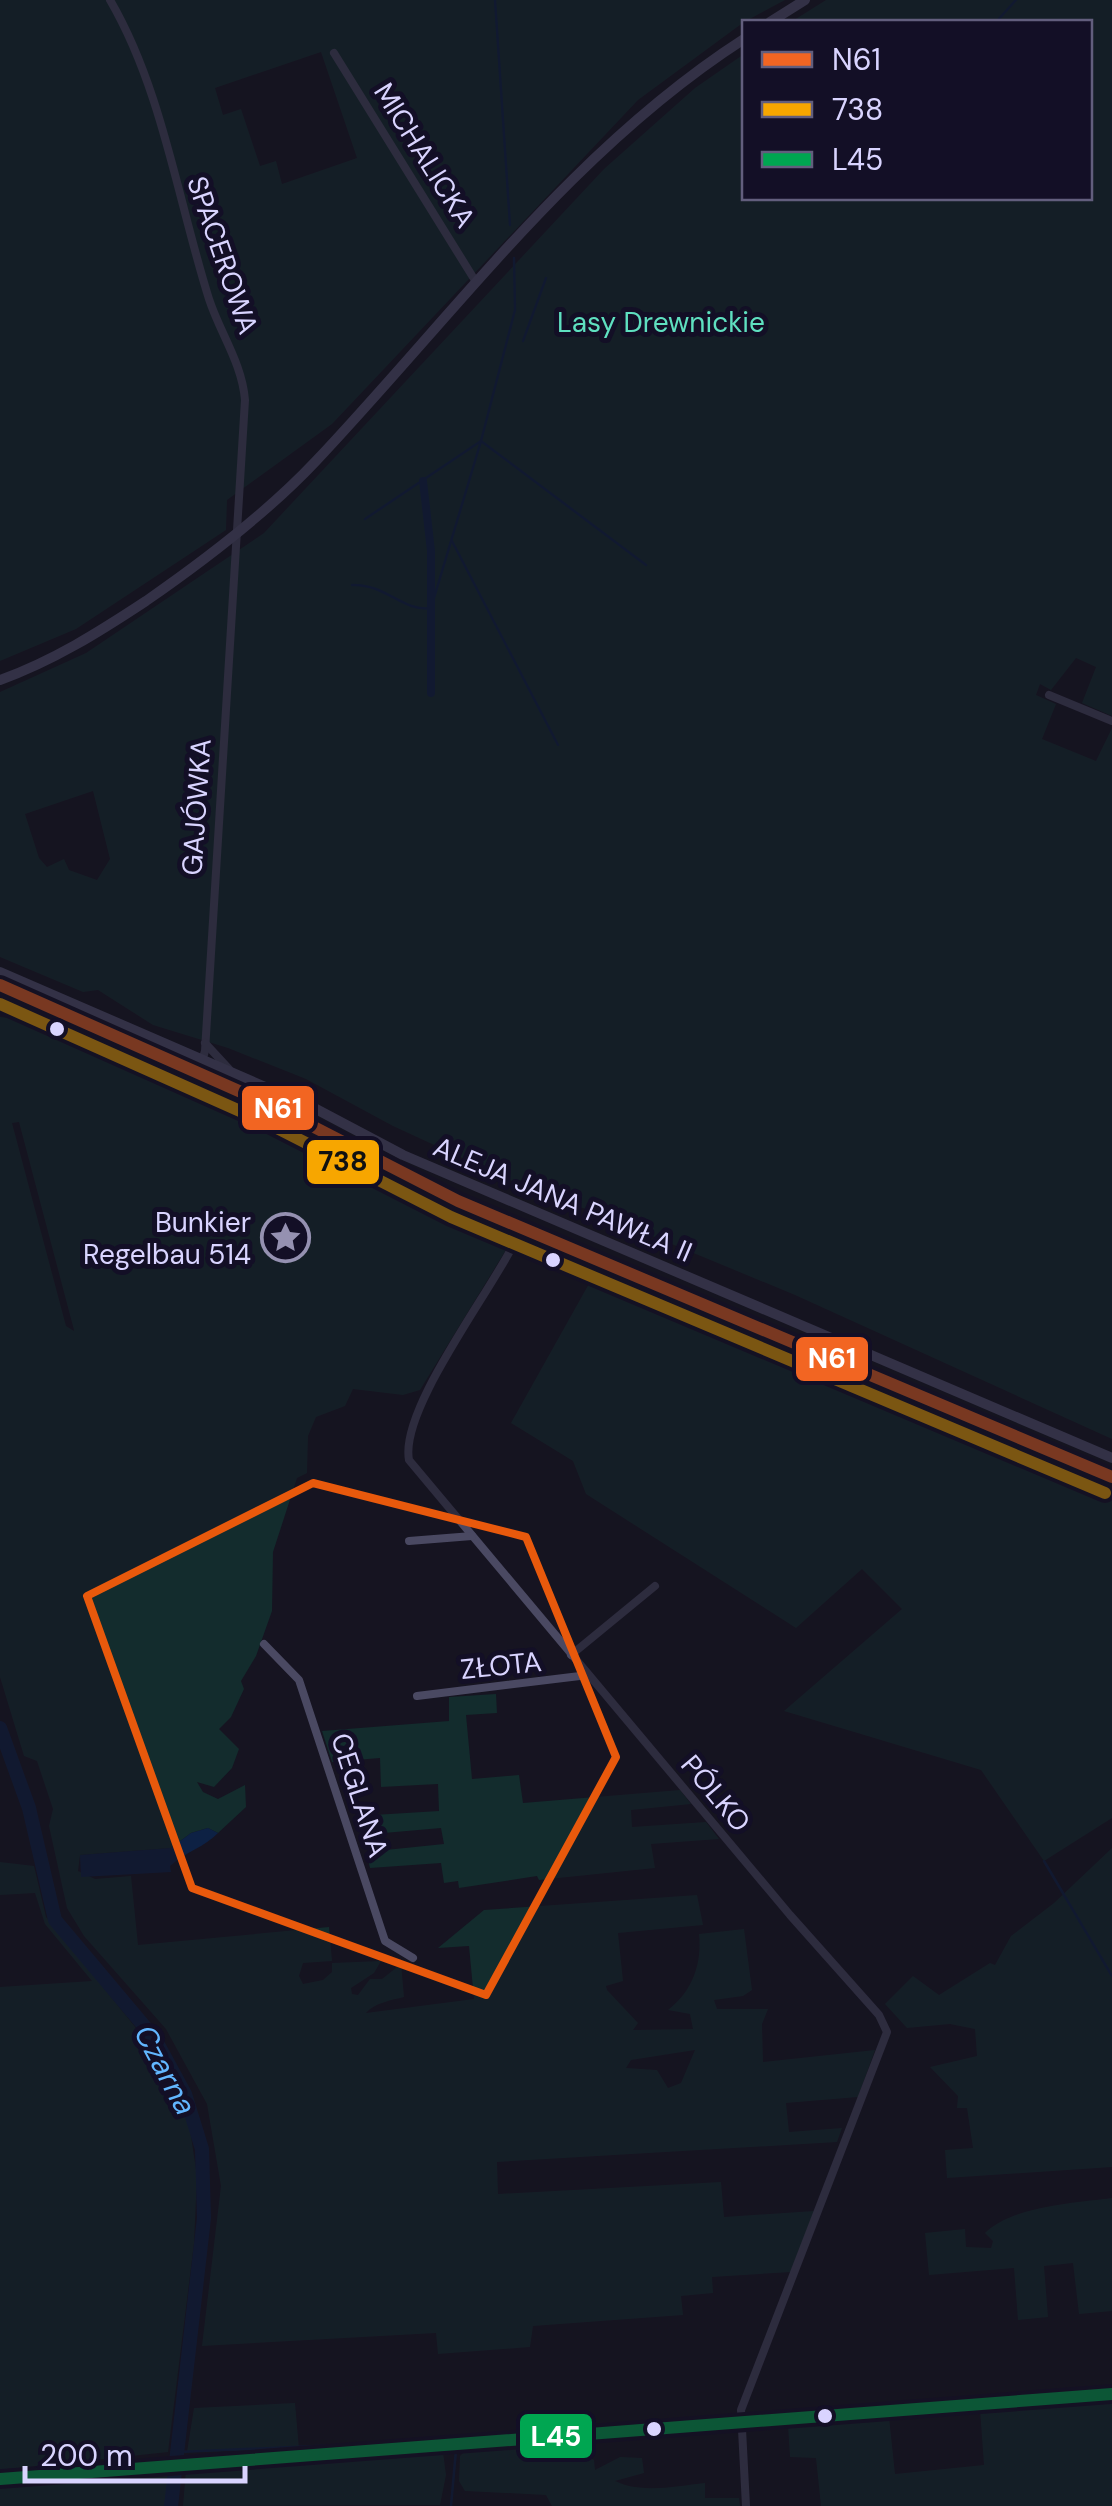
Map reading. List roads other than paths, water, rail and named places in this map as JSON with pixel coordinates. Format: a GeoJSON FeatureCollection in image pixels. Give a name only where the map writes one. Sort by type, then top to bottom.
{"type":"FeatureCollection","features":[{"type":"Feature","properties":{"kind":"main road"},"geometry":{"type":"LineString","coordinates":[[773,20],[804,0]]}},
{"type":"Feature","properties":{"kind":"main road"},"geometry":{"type":"LineString","coordinates":[[0,680],[44,662],[109,625],[235,534],[313,465],[476,282],[601,152],[742,40]]}},
{"type":"Feature","properties":{"kind":"main road","name":"ALEJA JANA PAWŁA II"},"geometry":{"type":"LineString","coordinates":[[0,972],[316,1109],[403,1155],[1112,1458]]}},
{"type":"Feature","properties":{"kind":"main road","name":"ALEJA JANA PAWŁA II"},"geometry":{"type":"LineString","coordinates":[[0,985],[13,997],[182,1067],[522,1228],[1112,1477]]}},
{"type":"Feature","properties":{"kind":"street","name":"SPACEROWA"},"geometry":{"type":"LineString","coordinates":[[110,0],[140,61],[212,309],[244,385],[235,534]]}},
{"type":"Feature","properties":{"kind":"street","name":"MICHALICKA"},"geometry":{"type":"LineString","coordinates":[[334,53],[476,282]]}},
{"type":"Feature","properties":{"kind":"street","name":"GAJÓWKA"},"geometry":{"type":"LineString","coordinates":[[202,1061],[235,534]]}},
{"type":"Feature","properties":{"kind":"street"},"geometry":{"type":"LineString","coordinates":[[1049,695],[1112,721]]}},
{"type":"Feature","properties":{"kind":"street"},"geometry":{"type":"LineString","coordinates":[[177,1050],[193,1048],[206,1032]]}},
{"type":"Feature","properties":{"kind":"street"},"geometry":{"type":"LineString","coordinates":[[205,1043],[235,1075]]}},
{"type":"Feature","properties":{"kind":"street"},"geometry":{"type":"LineString","coordinates":[[182,1067],[202,1061]]}},
{"type":"Feature","properties":{"kind":"street","name":"PÓLKO"},"geometry":{"type":"LineString","coordinates":[[522,1228],[508,1263],[440,1366],[409,1441],[409,1460],[588,1676],[879,2014],[887,2032],[739,2424]]}},
{"type":"Feature","properties":{"kind":"street"},"geometry":{"type":"LineString","coordinates":[[409,1541],[472,1536]]}},
{"type":"Feature","properties":{"kind":"street"},"geometry":{"type":"LineString","coordinates":[[571,1655],[655,1586]]}},
{"type":"Feature","properties":{"kind":"street","name":"CEGLANA"},"geometry":{"type":"LineString","coordinates":[[264,1644],[299,1680],[385,1940],[413,1958]]}},
{"type":"Feature","properties":{"kind":"street","name":"ZŁOTA"},"geometry":{"type":"LineString","coordinates":[[417,1696],[588,1676]]}},
{"type":"Feature","properties":{"kind":"street"},"geometry":{"type":"LineString","coordinates":[[0,2479],[164,2463],[1112,2394]]}},
{"type":"Feature","properties":{"kind":"street"},"geometry":{"type":"LineString","coordinates":[[739,2424],[746,2506]]}},
{"type":"Feature","properties":{"kind":"water"},"geometry":{"type":"Polygon","coordinates":[[[208,1828],[218,1833],[176,1861],[170,1866],[171,1872],[81,1877],[80,1855],[171,1848],[191,1833],[208,1828]]]}},
{"type":"Feature","properties":{"kind":"waterway"},"geometry":{"type":"LineString","coordinates":[[495,0],[510,225]]}},
{"type":"Feature","properties":{"kind":"waterway"},"geometry":{"type":"LineString","coordinates":[[998,20],[1016,0]]}},
{"type":"Feature","properties":{"kind":"waterway"},"geometry":{"type":"LineString","coordinates":[[365,519],[481,441],[515,310],[514,258]]}},
{"type":"Feature","properties":{"kind":"waterway"},"geometry":{"type":"LineString","coordinates":[[523,341],[546,278]]}},
{"type":"Feature","properties":{"kind":"waterway"},"geometry":{"type":"LineString","coordinates":[[352,585],[375,589],[411,606],[431,608],[481,441],[646,565]]}},
{"type":"Feature","properties":{"kind":"waterway"},"geometry":{"type":"LineString","coordinates":[[423,481],[431,551],[431,693]]}},
{"type":"Feature","properties":{"kind":"waterway"},"geometry":{"type":"LineString","coordinates":[[452,541],[558,745]]}},
{"type":"Feature","properties":{"kind":"waterway","name":"Czarna"},"geometry":{"type":"LineString","coordinates":[[0,1728],[29,1808],[55,1920],[155,2039],[185,2094],[202,2149],[204,2218],[171,2506]]}},
{"type":"Feature","properties":{"kind":"waterway"},"geometry":{"type":"LineString","coordinates":[[1044,1861],[1112,1976]]}},
{"type":"Feature","properties":{"kind":"waterway"},"geometry":{"type":"LineString","coordinates":[[178,2452],[385,2443]]}},
{"type":"Feature","properties":{"kind":"waterway"},"geometry":{"type":"LineString","coordinates":[[451,2506],[456,2450]]}},
{"type":"Feature","properties":{"kind":"waterway"},"geometry":{"type":"LineString","coordinates":[[420,2452],[446,2451]]}},
{"type":"Feature","properties":{"kind":"waterway"},"geometry":{"type":"LineString","coordinates":[[385,2454],[412,2453]]}},
{"type":"Feature","properties":{"kind":"place","name":"Bunkier Regelbau 514"},"geometry":{"type":"Point","coordinates":[286,1238]}},
{"type":"Feature","properties":{"kind":"park label","name":"Lasy Drewnickie"},"geometry":{"type":"Point","coordinates":[661,322]}}]}
